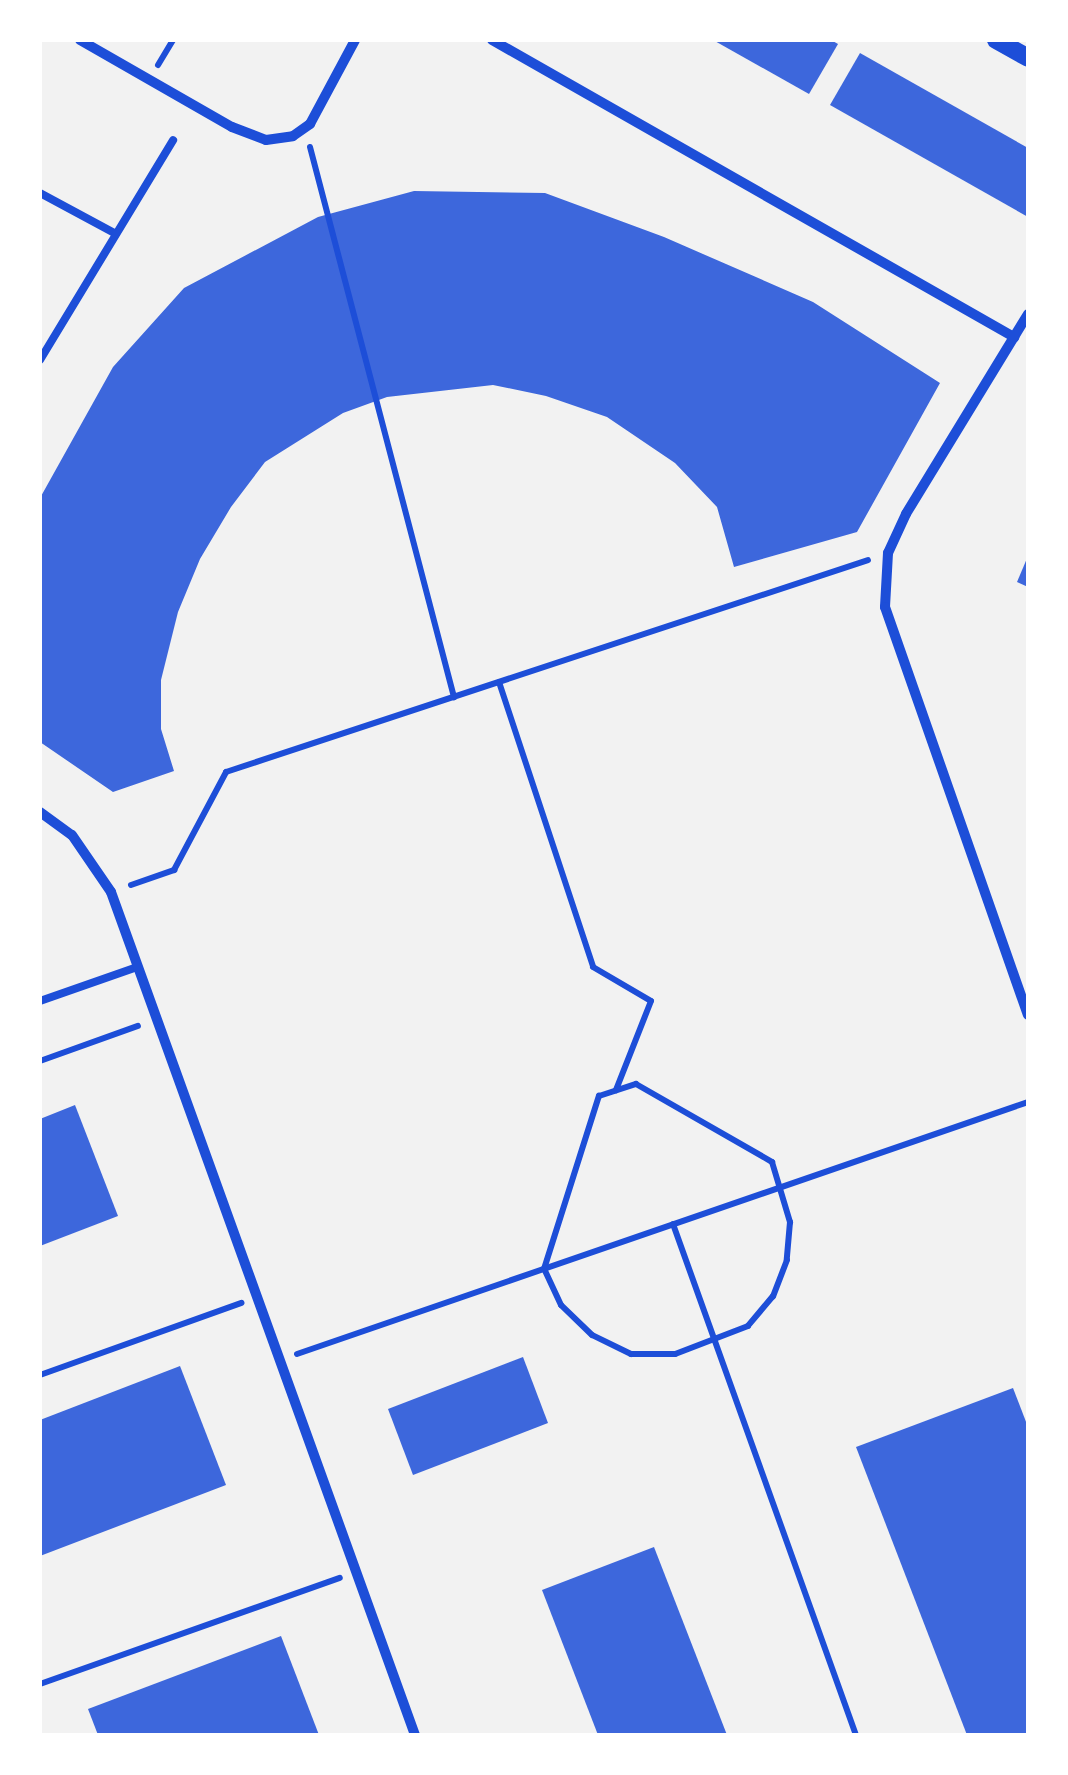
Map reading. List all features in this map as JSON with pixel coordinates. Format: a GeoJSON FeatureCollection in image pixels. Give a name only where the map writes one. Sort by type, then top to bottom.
{"type":"FeatureCollection","features":[{"type":"Feature","properties":{"kind":"street"},"geometry":{"type":"LineString","coordinates":[[80,40],[232,127],[266,140],[293,136],[304,128],[355,40]]}},
{"type":"Feature","properties":{"kind":"street"},"geometry":{"type":"LineString","coordinates":[[492,40],[1014,336]]}},
{"type":"Feature","properties":{"kind":"street"},"geometry":{"type":"LineString","coordinates":[[996,40],[1028,58]]}},
{"type":"Feature","properties":{"kind":"street"},"geometry":{"type":"LineString","coordinates":[[1028,314],[888,553],[884,607],[1028,1014]]}},
{"type":"Feature","properties":{"kind":"street"},"geometry":{"type":"LineString","coordinates":[[40,812],[72,835],[111,892],[415,1735]]}},
{"type":"Feature","properties":{"kind":"lane"},"geometry":{"type":"LineString","coordinates":[[40,360],[173,140]]}},
{"type":"Feature","properties":{"kind":"lane"},"geometry":{"type":"LineString","coordinates":[[40,193],[116,234]]}},
{"type":"Feature","properties":{"kind":"lane"},"geometry":{"type":"LineString","coordinates":[[40,1002],[137,966]]}},
{"type":"Feature","properties":{"kind":"path"},"geometry":{"type":"LineString","coordinates":[[304,128],[454,697]]}},
{"type":"Feature","properties":{"kind":"path"},"geometry":{"type":"LineString","coordinates":[[111,892],[174,870],[226,772],[888,553]]}},
{"type":"Feature","properties":{"kind":"path"},"geometry":{"type":"LineString","coordinates":[[499,682],[593,968],[651,1001],[616,1091]]}},
{"type":"Feature","properties":{"kind":"path"},"geometry":{"type":"LineString","coordinates":[[40,1060],[156,1019]]}},
{"type":"Feature","properties":{"kind":"path"},"geometry":{"type":"LineString","coordinates":[[636,1084],[772,1162],[780,1188],[790,1222],[787,1260],[773,1296],[748,1326],[675,1354],[631,1354],[582,1325],[561,1305],[544,1269],[599,1096],[636,1084]]}},
{"type":"Feature","properties":{"kind":"path"},"geometry":{"type":"LineString","coordinates":[[279,1360],[1028,1102]]}},
{"type":"Feature","properties":{"kind":"path"},"geometry":{"type":"LineString","coordinates":[[673,1224],[856,1735]]}},
{"type":"Feature","properties":{"kind":"path"},"geometry":{"type":"LineString","coordinates":[[40,1375],[257,1298]]}},
{"type":"Feature","properties":{"kind":"path"},"geometry":{"type":"LineString","coordinates":[[40,1684],[356,1572]]}},
{"type":"Feature","properties":{"kind":"building"},"geometry":{"type":"Polygon","coordinates":[[[713,40],[831,40],[838,44],[809,94],[713,40]]]}},
{"type":"Feature","properties":{"kind":"building"},"geometry":{"type":"Polygon","coordinates":[[[860,53],[1028,148],[1028,217],[830,105],[860,53]]]}},
{"type":"Feature","properties":{"kind":"building"},"geometry":{"type":"Polygon","coordinates":[[[414,191],[545,193],[664,237],[813,302],[940,383],[857,532],[734,567],[717,507],[675,463],[607,417],[546,396],[493,385],[387,397],[343,413],[265,462],[231,507],[200,559],[178,612],[161,680],[161,729],[174,771],[113,792],[40,742],[40,498],[113,367],[184,288],[318,217],[414,191]]]}},
{"type":"Feature","properties":{"kind":"building"},"geometry":{"type":"Polygon","coordinates":[[[1028,556],[1028,587],[1017,582],[1028,556]]]}},
{"type":"Feature","properties":{"kind":"building"},"geometry":{"type":"Polygon","coordinates":[[[75,1105],[118,1216],[40,1246],[40,1119],[75,1105]]]}},
{"type":"Feature","properties":{"kind":"building"},"geometry":{"type":"Polygon","coordinates":[[[523,1357],[548,1423],[413,1475],[388,1409],[523,1357]]]}},
{"type":"Feature","properties":{"kind":"building"},"geometry":{"type":"Polygon","coordinates":[[[180,1366],[226,1485],[40,1556],[40,1420],[180,1366]]]}},
{"type":"Feature","properties":{"kind":"building"},"geometry":{"type":"Polygon","coordinates":[[[1013,1388],[1028,1427],[1028,1735],[967,1735],[856,1447],[1013,1388]]]}},
{"type":"Feature","properties":{"kind":"building"},"geometry":{"type":"Polygon","coordinates":[[[654,1547],[727,1735],[598,1735],[542,1590],[654,1547]]]}},
{"type":"Feature","properties":{"kind":"building"},"geometry":{"type":"Polygon","coordinates":[[[281,1636],[319,1735],[98,1735],[88,1709],[281,1636]]]}}]}
